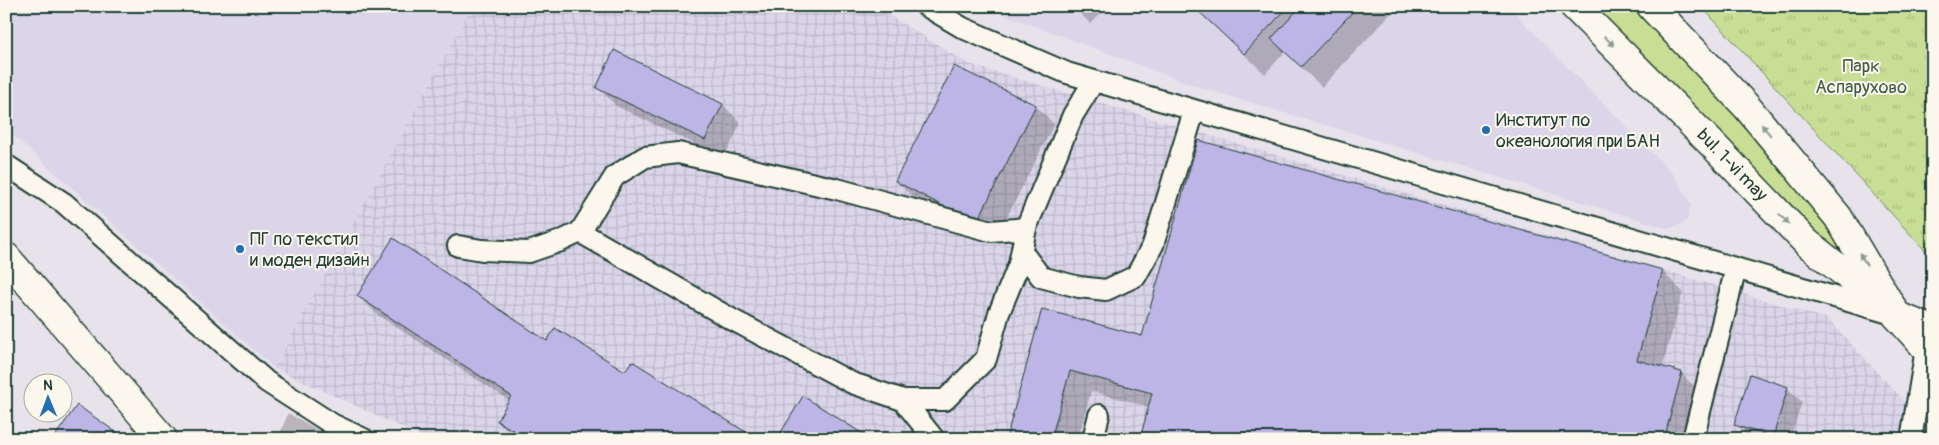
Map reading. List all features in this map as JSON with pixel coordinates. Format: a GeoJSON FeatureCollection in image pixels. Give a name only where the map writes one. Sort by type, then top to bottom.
{"type":"FeatureCollection","features":[{"type":"Feature","properties":{"kind":"main road","name":"bul. 1-vi may"},"geometry":{"type":"LineString","coordinates":[[1574,6],[1714,146],[1807,243],[1930,345]]}},
{"type":"Feature","properties":{"kind":"main road","name":"bul. 1-vi may"},"geometry":{"type":"LineString","coordinates":[[1651,6],[1747,107],[1838,217],[1897,316]]}},
{"type":"Feature","properties":{"kind":"main road"},"geometry":{"type":"LineString","coordinates":[[6,257],[164,439]]}},
{"type":"Feature","properties":{"kind":"lane"},"geometry":{"type":"LineString","coordinates":[[926,6],[963,28],[1067,73],[1897,316]]}},
{"type":"Feature","properties":{"kind":"lane"},"geometry":{"type":"LineString","coordinates":[[580,232],[731,319],[852,383],[903,400],[945,400],[986,359],[999,313],[1019,264],[1026,228],[1073,115],[1094,81]]}},
{"type":"Feature","properties":{"kind":"lane"},"geometry":{"type":"LineString","coordinates":[[1022,252],[1041,277],[1080,287],[1106,290],[1136,276],[1152,244],[1194,111]]}},
{"type":"Feature","properties":{"kind":"lane"},"geometry":{"type":"LineString","coordinates":[[458,246],[482,250],[529,252],[580,232],[615,176],[645,157],[678,153],[837,189],[991,231],[1026,228]]}},
{"type":"Feature","properties":{"kind":"lane"},"geometry":{"type":"LineString","coordinates":[[6,165],[64,203],[267,382],[332,424],[364,439]]}},
{"type":"Feature","properties":{"kind":"lane"},"geometry":{"type":"LineString","coordinates":[[1693,439],[1736,268]]}},
{"type":"Feature","properties":{"kind":"lane"},"geometry":{"type":"LineString","coordinates":[[1911,439],[1930,345]]}},
{"type":"Feature","properties":{"kind":"lane"},"geometry":{"type":"LineString","coordinates":[[903,400],[934,439]]}},
{"type":"Feature","properties":{"kind":"lane"},"geometry":{"type":"LineString","coordinates":[[1093,439],[1100,415]]}},
{"type":"Feature","properties":{"kind":"shaded area","name":"ПГ по текстил и моден дизайн"},"geometry":{"type":"Polygon","coordinates":[[[6,6],[472,6],[274,368],[6,129],[6,6]]]}},
{"type":"Feature","properties":{"kind":"shaded area"},"geometry":{"type":"Polygon","coordinates":[[[472,6],[874,6],[969,64],[1828,319],[1933,432],[1933,439],[427,439],[274,368],[472,6]]]}},
{"type":"Feature","properties":{"kind":"shaded area","name":"Институт по океанология при БАН"},"geometry":{"type":"Polygon","coordinates":[[[981,6],[1510,6],[1524,23],[1674,175],[1691,204],[1687,221],[1670,229],[1195,86],[981,6]]]}},
{"type":"Feature","properties":{"kind":"green space"},"geometry":{"type":"Polygon","coordinates":[[[1574,6],[1651,6],[1747,107],[1897,316],[1574,6]]]}},
{"type":"Feature","properties":{"kind":"green space","name":"Парк Аспарухово"},"geometry":{"type":"Polygon","coordinates":[[[1701,6],[1933,6],[1933,259],[1701,6]]]}},
{"type":"Feature","properties":{"kind":"building"},"geometry":{"type":"Polygon","coordinates":[[[1193,6],[1289,6],[1244,54],[1193,6]]]}},
{"type":"Feature","properties":{"kind":"building"},"geometry":{"type":"Polygon","coordinates":[[[1301,6],[1358,6],[1301,67],[1271,39],[1301,6]]]}},
{"type":"Feature","properties":{"kind":"building"},"geometry":{"type":"Polygon","coordinates":[[[614,50],[723,104],[705,140],[596,88],[614,50]]]}},
{"type":"Feature","properties":{"kind":"building"},"geometry":{"type":"Polygon","coordinates":[[[954,66],[1036,105],[980,216],[943,206],[895,181],[954,66]]]}},
{"type":"Feature","properties":{"kind":"building"},"geometry":{"type":"Polygon","coordinates":[[[1198,140],[1663,270],[1637,360],[1682,372],[1664,439],[1140,439],[1152,393],[1070,371],[1051,439],[1006,439],[1042,309],[1142,336],[1198,140]]]}},
{"type":"Feature","properties":{"kind":"building"},"geometry":{"type":"Polygon","coordinates":[[[393,238],[547,341],[555,328],[625,371],[632,361],[757,439],[528,439],[497,421],[511,396],[357,296],[393,238]]]}},
{"type":"Feature","properties":{"kind":"building"},"geometry":{"type":"Polygon","coordinates":[[[1750,374],[1788,387],[1773,437],[1734,425],[1750,374]]]}},
{"type":"Feature","properties":{"kind":"building"},"geometry":{"type":"Polygon","coordinates":[[[803,396],[871,439],[777,439],[803,396]]]}},
{"type":"Feature","properties":{"kind":"building"},"geometry":{"type":"Polygon","coordinates":[[[77,405],[126,439],[53,439],[65,422],[72,422],[72,412],[77,405]]]}},
{"type":"Feature","properties":{"kind":"place","name":"Институт по океанология при БАН"},"geometry":{"type":"Point","coordinates":[1486,130]}},
{"type":"Feature","properties":{"kind":"place","name":"ПГ по текстил и моден дизайн"},"geometry":{"type":"Point","coordinates":[240,249]}}]}
